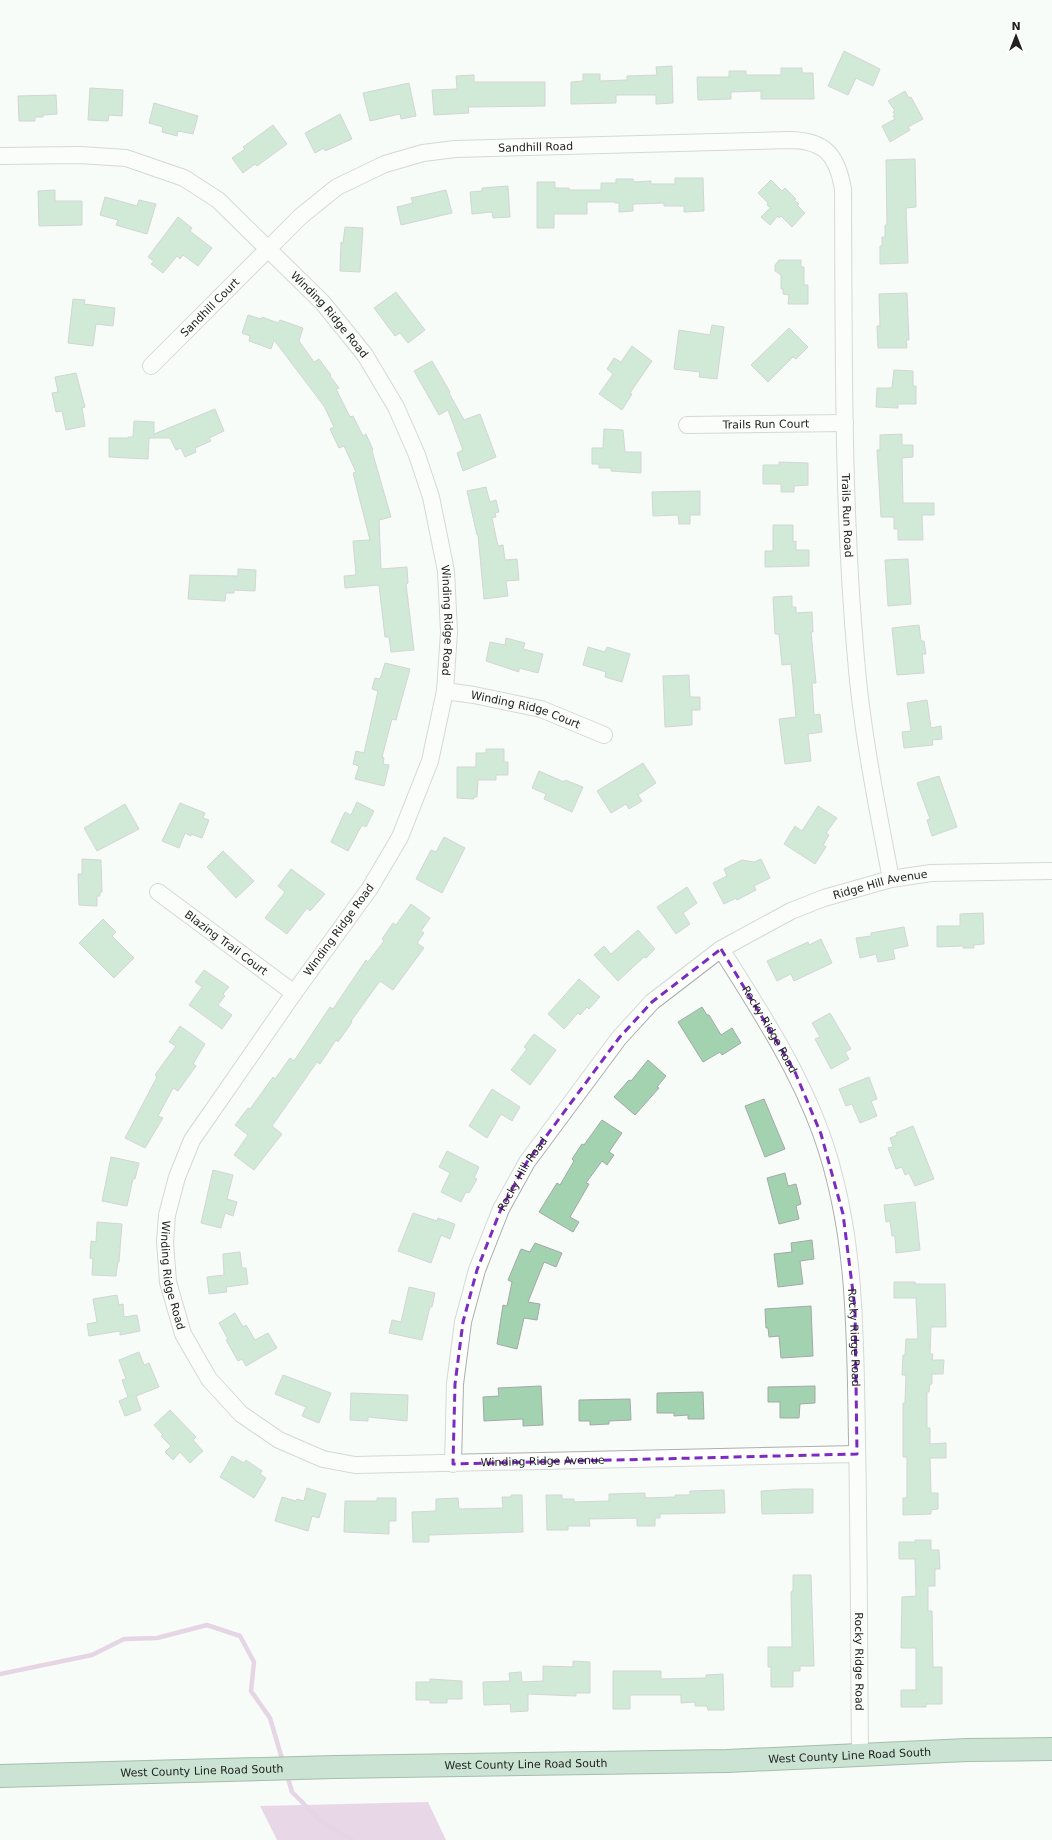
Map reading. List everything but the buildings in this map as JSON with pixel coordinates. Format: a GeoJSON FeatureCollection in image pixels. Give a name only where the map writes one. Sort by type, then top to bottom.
{"type":"FeatureCollection","features":[{"type":"Feature","properties":{"kind":"main road","name":"West County Line Road South"},"geometry":{"type":"LineString","coordinates":[[0,1776],[335,1767],[719,1761],[967,1750],[1052,1749]]}},
{"type":"Feature","properties":{"kind":"street","name":"Sandhill Road"},"geometry":{"type":"LineString","coordinates":[[269,248],[301,216],[337,187],[385,164],[423,153],[455,149],[802,140],[822,148],[829,153]]}},
{"type":"Feature","properties":{"kind":"street","name":"Trails Run Road"},"geometry":{"type":"LineString","coordinates":[[829,153],[840,170],[843,189],[848,555],[856,661],[870,766],[891,879]]}},
{"type":"Feature","properties":{"kind":"street","name":"Winding Ridge Road"},"geometry":{"type":"LineString","coordinates":[[0,156],[79,155],[126,158],[184,178],[218,200],[269,248],[323,303],[365,355],[396,407],[417,455],[431,497],[446,571],[449,632],[445,691],[430,761],[400,837],[370,888],[294,993],[192,1140],[177,1177],[168,1216],[165,1242],[168,1282],[183,1334],[209,1379],[241,1414]]}},
{"type":"Feature","properties":{"kind":"street","name":"Sandhill Court"},"geometry":{"type":"LineString","coordinates":[[151,366],[269,248]]}},
{"type":"Feature","properties":{"kind":"street","name":"Trails Run Court"},"geometry":{"type":"LineString","coordinates":[[687,425],[845,423]]}},
{"type":"Feature","properties":{"kind":"street","name":"Winding Ridge Court"},"geometry":{"type":"LineString","coordinates":[[445,691],[474,695],[541,709],[604,735]]}},
{"type":"Feature","properties":{"kind":"street","name":"Ridge Hill Avenue"},"geometry":{"type":"LineString","coordinates":[[721,949],[791,910],[824,898],[891,879],[932,873],[1052,871]]}},
{"type":"Feature","properties":{"kind":"street","name":"Blazing Trail Court"},"geometry":{"type":"LineString","coordinates":[[158,892],[294,993]]}},
{"type":"Feature","properties":{"kind":"street","name":"Rocky Ridge Road"},"geometry":{"type":"LineString","coordinates":[[721,949],[774,1034],[795,1072],[821,1134],[844,1214],[855,1308],[860,1755]]}},
{"type":"Feature","properties":{"kind":"street","name":"Rocky Hill Road"},"geometry":{"type":"LineString","coordinates":[[453,1464],[455,1384],[463,1322],[477,1270],[501,1209],[527,1162],[619,1038],[652,1002],[721,949]]}},
{"type":"Feature","properties":{"kind":"street","name":"Winding Ridge Avenue"},"geometry":{"type":"LineString","coordinates":[[241,1414],[279,1440],[323,1459],[355,1465],[857,1454]]}},
{"type":"Feature","properties":{"kind":"highlighted area"},"geometry":{"type":"Polygon","coordinates":[[[721,949],[795,1072],[821,1134],[843,1214],[855,1308],[857,1454],[453,1464],[455,1384],[463,1322],[477,1270],[501,1209],[527,1162],[619,1038],[652,1002],[721,949]]]}},
{"type":"Feature","properties":{"kind":"shaded area"},"geometry":{"type":"Polygon","coordinates":[[[428,1802],[446,1840],[277,1840],[260,1806],[428,1802]]]}},
{"type":"Feature","properties":{"kind":"waterway"},"geometry":{"type":"LineString","coordinates":[[0,1674],[92,1655],[124,1639],[157,1638],[207,1625],[240,1636],[254,1662],[251,1691],[270,1718],[283,1762]]}},
{"type":"Feature","properties":{"kind":"waterway"},"geometry":{"type":"LineString","coordinates":[[287,1775],[292,1792],[323,1823],[353,1840]]}}]}
